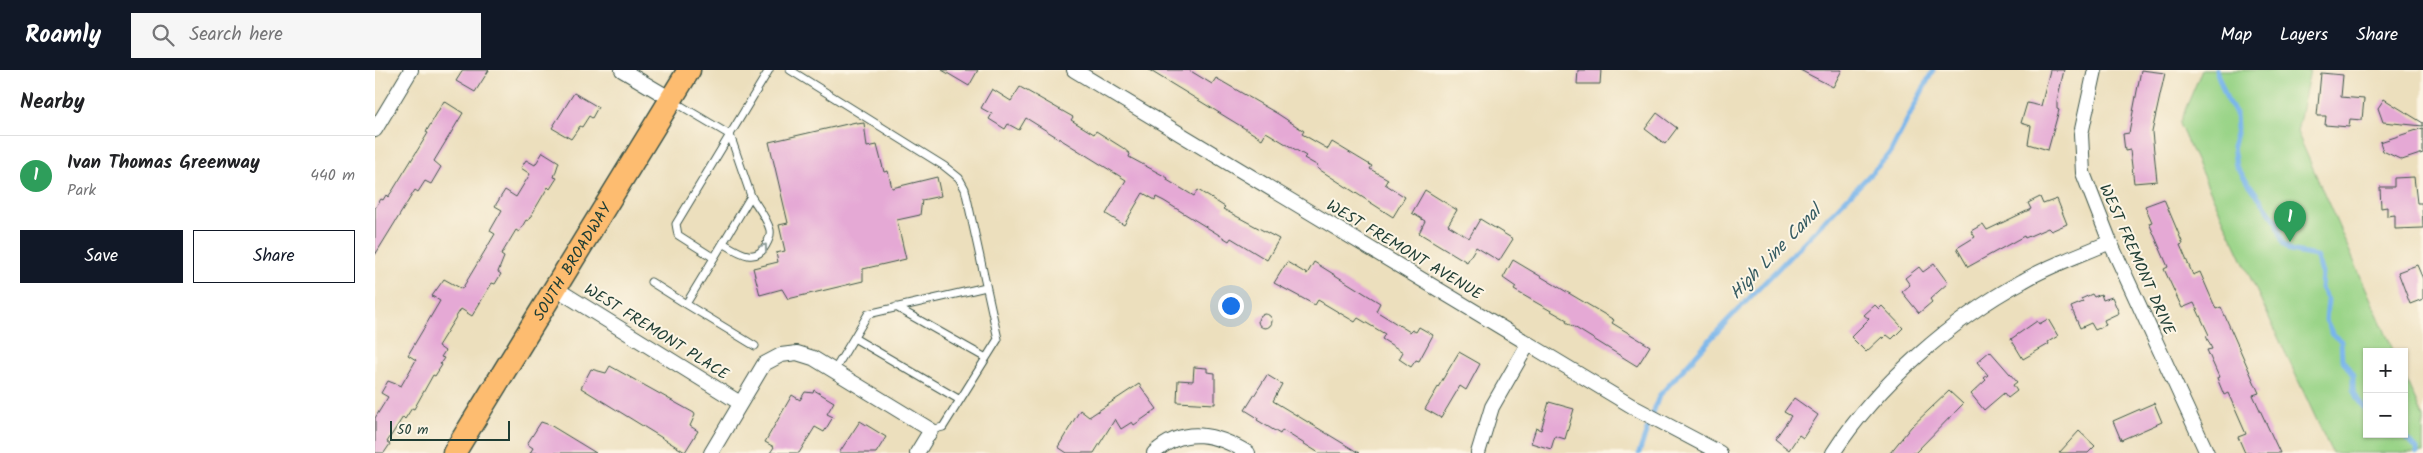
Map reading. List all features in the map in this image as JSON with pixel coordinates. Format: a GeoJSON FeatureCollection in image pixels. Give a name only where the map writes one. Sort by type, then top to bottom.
{"type":"FeatureCollection","features":[{"type":"Feature","properties":{"kind":"main road","name":"SOUTH BROADWAY"},"geometry":{"type":"LineString","coordinates":[[454,453],[689,70]]}},
{"type":"Feature","properties":{"kind":"street"},"geometry":{"type":"LineString","coordinates":[[375,130],[411,70]]}},
{"type":"Feature","properties":{"kind":"street"},"geometry":{"type":"LineString","coordinates":[[622,70],[671,100]]}},
{"type":"Feature","properties":{"kind":"street","name":"WEST FREMONT AVENUE"},"geometry":{"type":"LineString","coordinates":[[1075,70],[1635,408],[1720,453]]}},
{"type":"Feature","properties":{"kind":"street","name":"WEST FREMONT DRIVE"},"geometry":{"type":"LineString","coordinates":[[2095,70],[2081,134],[2080,148],[2083,173],[2110,242],[2203,452]]}},
{"type":"Feature","properties":{"kind":"street"},"geometry":{"type":"LineString","coordinates":[[1833,453],[1847,431],[1877,398],[1943,334],[1987,301],[2025,280],[2110,242]]}},
{"type":"Feature","properties":{"kind":"street","name":"WEST FREMONT PLACE"},"geometry":{"type":"LineString","coordinates":[[555,288],[740,404]]}},
{"type":"Feature","properties":{"kind":"street"},"geometry":{"type":"LineString","coordinates":[[1478,453],[1492,407],[1528,344]]}},
{"type":"Feature","properties":{"kind":"street"},"geometry":{"type":"LineString","coordinates":[[711,453],[764,364],[781,355],[804,354],[931,430],[917,453]]}},
{"type":"Feature","properties":{"kind":"street"},"geometry":{"type":"LineString","coordinates":[[1154,453],[1174,440],[1200,435],[1218,437],[1248,453]]}},
{"type":"Feature","properties":{"kind":"lane"},"geometry":{"type":"LineString","coordinates":[[714,258],[678,235],[676,224],[769,70]]}},
{"type":"Feature","properties":{"kind":"lane"},"geometry":{"type":"LineString","coordinates":[[790,70],[944,166],[959,178],[965,189],[997,339],[943,427],[931,430]]}},
{"type":"Feature","properties":{"kind":"lane"},"geometry":{"type":"LineString","coordinates":[[671,100],[730,135],[751,196],[770,229],[770,237],[765,248],[759,254],[744,255],[723,243]]}},
{"type":"Feature","properties":{"kind":"lane"},"geometry":{"type":"LineString","coordinates":[[686,304],[751,196]]}},
{"type":"Feature","properties":{"kind":"lane"},"geometry":{"type":"LineString","coordinates":[[651,282],[755,346]]}},
{"type":"Feature","properties":{"kind":"lane"},"geometry":{"type":"LineString","coordinates":[[834,371],[868,314],[986,287]]}},
{"type":"Feature","properties":{"kind":"lane"},"geometry":{"type":"LineString","coordinates":[[896,307],[986,358]]}},
{"type":"Feature","properties":{"kind":"lane"},"geometry":{"type":"LineString","coordinates":[[854,338],[961,400]]}},
{"type":"Feature","properties":{"kind":"green space"},"geometry":{"type":"Polygon","coordinates":[[[2202,70],[2310,70],[2297,132],[2392,348],[2363,348],[2363,438],[2408,438],[2408,384],[2423,418],[2423,453],[2332,453],[2179,124],[2202,70]]]}},
{"type":"Feature","properties":{"kind":"building"},"geometry":{"type":"Polygon","coordinates":[[[463,70],[489,70],[475,92],[456,81],[463,70]]]}},
{"type":"Feature","properties":{"kind":"building"},"geometry":{"type":"Polygon","coordinates":[[[942,70],[978,70],[969,86],[942,70]]]}},
{"type":"Feature","properties":{"kind":"building"},"geometry":{"type":"Polygon","coordinates":[[[1149,70],[1189,70],[1212,84],[1216,78],[1278,114],[1304,131],[1302,134],[1328,149],[1332,142],[1372,166],[1370,169],[1388,179],[1385,184],[1405,197],[1393,217],[1317,168],[1318,166],[1304,158],[1306,156],[1266,132],[1262,139],[1149,70]]]}},
{"type":"Feature","properties":{"kind":"building"},"geometry":{"type":"Polygon","coordinates":[[[1578,70],[1601,70],[1600,84],[1577,84],[1578,70]]]}},
{"type":"Feature","properties":{"kind":"building"},"geometry":{"type":"Polygon","coordinates":[[[1800,70],[1842,70],[1833,87],[1800,70]]]}},
{"type":"Feature","properties":{"kind":"building"},"geometry":{"type":"Polygon","coordinates":[[[2050,70],[2064,70],[2057,101],[2057,109],[2059,110],[2048,150],[2028,144],[2031,126],[2021,123],[2027,103],[2041,106],[2050,70]]]}},
{"type":"Feature","properties":{"kind":"building"},"geometry":{"type":"Polygon","coordinates":[[[2141,70],[2165,73],[2152,132],[2157,181],[2134,183],[2130,150],[2125,151],[2123,134],[2129,133],[2141,70]]]}},
{"type":"Feature","properties":{"kind":"building"},"geometry":{"type":"Polygon","coordinates":[[[2321,73],[2343,75],[2341,97],[2364,99],[2362,120],[2350,119],[2349,127],[2325,125],[2326,116],[2317,116],[2321,73]]]}},
{"type":"Feature","properties":{"kind":"building"},"geometry":{"type":"Polygon","coordinates":[[[1020,87],[1073,117],[1071,120],[1094,134],[1096,131],[1123,148],[1130,154],[1129,157],[1168,178],[1167,180],[1194,196],[1198,190],[1225,207],[1223,209],[1279,239],[1267,260],[1231,238],[1229,241],[1164,201],[1156,197],[1155,200],[1143,193],[1124,225],[1106,214],[1126,180],[1026,118],[1019,130],[1008,124],[1005,129],[989,119],[992,114],[981,108],[992,89],[1011,101],[1020,87]]]}},
{"type":"Feature","properties":{"kind":"building"},"geometry":{"type":"Polygon","coordinates":[[[574,93],[598,107],[592,118],[589,116],[571,139],[552,128],[574,93]]]}},
{"type":"Feature","properties":{"kind":"building"},"geometry":{"type":"Polygon","coordinates":[[[2384,99],[2423,123],[2423,126],[2383,122],[2378,108],[2384,99]]]}},
{"type":"Feature","properties":{"kind":"building"},"geometry":{"type":"Polygon","coordinates":[[[444,101],[463,113],[434,161],[441,167],[431,184],[425,181],[418,192],[415,190],[375,255],[375,208],[381,199],[383,200],[386,195],[388,197],[393,190],[428,133],[426,132],[444,101]]]}},
{"type":"Feature","properties":{"kind":"building"},"geometry":{"type":"Polygon","coordinates":[[[1657,113],[1677,128],[1665,144],[1645,129],[1657,113]]]}},
{"type":"Feature","properties":{"kind":"building"},"geometry":{"type":"Polygon","coordinates":[[[856,122],[857,124],[864,123],[867,147],[877,145],[884,172],[888,171],[892,188],[937,177],[941,196],[922,200],[920,215],[897,220],[906,259],[863,269],[863,281],[788,299],[782,289],[760,295],[753,268],[778,262],[776,253],[785,251],[779,225],[788,223],[769,142],[856,122]]]}},
{"type":"Feature","properties":{"kind":"building"},"geometry":{"type":"Polygon","coordinates":[[[2423,128],[2423,153],[2402,160],[2383,151],[2380,142],[2423,128]]]}},
{"type":"Feature","properties":{"kind":"building"},"geometry":{"type":"Polygon","coordinates":[[[543,152],[559,162],[554,177],[557,178],[550,189],[548,187],[528,221],[526,220],[519,232],[516,230],[501,255],[504,257],[498,272],[501,274],[495,284],[492,283],[472,316],[461,309],[438,346],[445,351],[441,357],[444,358],[440,364],[442,365],[435,376],[433,375],[414,409],[412,408],[405,419],[403,417],[387,442],[390,444],[384,453],[375,453],[375,418],[388,397],[381,393],[388,381],[401,386],[416,360],[408,355],[440,301],[432,296],[444,279],[462,289],[495,234],[490,231],[502,210],[495,206],[505,190],[516,197],[530,174],[521,168],[526,160],[535,165],[543,152]]]}},
{"type":"Feature","properties":{"kind":"building"},"geometry":{"type":"Polygon","coordinates":[[[2414,177],[2417,203],[2422,203],[2423,228],[2395,229],[2395,215],[2387,216],[2387,207],[2381,208],[2380,187],[2394,187],[2394,178],[2414,177]]]}},
{"type":"Feature","properties":{"kind":"building"},"geometry":{"type":"Polygon","coordinates":[[[1425,190],[1457,210],[1448,225],[1469,238],[1480,219],[1513,239],[1499,261],[1476,247],[1467,262],[1419,233],[1425,221],[1412,213],[1425,190]]]}},
{"type":"Feature","properties":{"kind":"building"},"geometry":{"type":"Polygon","coordinates":[[[2040,197],[2043,204],[2057,199],[2067,224],[2051,231],[2048,228],[2025,238],[2024,236],[1968,267],[1957,248],[1975,237],[1971,231],[1983,224],[1987,230],[2031,209],[2028,203],[2040,197]]]}},
{"type":"Feature","properties":{"kind":"building"},"geometry":{"type":"Polygon","coordinates":[[[2164,199],[2183,244],[2180,245],[2193,275],[2200,272],[2216,309],[2221,307],[2259,393],[2253,395],[2280,453],[2245,453],[2238,437],[2246,434],[2228,393],[2224,395],[2217,378],[2219,377],[2207,350],[2212,349],[2206,336],[2209,335],[2194,303],[2182,308],[2164,269],[2168,267],[2149,223],[2152,222],[2145,206],[2164,199]]]}},
{"type":"Feature","properties":{"kind":"building"},"geometry":{"type":"Polygon","coordinates":[[[1513,260],[1614,320],[1612,323],[1650,346],[1637,366],[1566,322],[1567,320],[1514,290],[1516,287],[1503,278],[1513,260]]]}},
{"type":"Feature","properties":{"kind":"building"},"geometry":{"type":"Polygon","coordinates":[[[1287,262],[1307,274],[1314,262],[1380,303],[1376,311],[1410,332],[1412,330],[1416,332],[1419,327],[1433,335],[1419,361],[1416,360],[1411,367],[1399,359],[1403,352],[1382,339],[1385,334],[1358,318],[1355,322],[1318,300],[1315,305],[1274,283],[1287,262]]]}},
{"type":"Feature","properties":{"kind":"building"},"geometry":{"type":"Polygon","coordinates":[[[1934,264],[1948,283],[1930,299],[1932,302],[1919,313],[1902,292],[1910,285],[1905,278],[1919,267],[1923,272],[1934,264]]]}},
{"type":"Feature","properties":{"kind":"building"},"geometry":{"type":"Polygon","coordinates":[[[2417,265],[2423,279],[2423,299],[2410,304],[2398,272],[2417,265]]]}},
{"type":"Feature","properties":{"kind":"building"},"geometry":{"type":"Polygon","coordinates":[[[2092,294],[2094,297],[2101,294],[2103,300],[2112,297],[2119,313],[2104,320],[2106,325],[2095,330],[2091,323],[2080,328],[2071,307],[2083,302],[2081,299],[2092,294]]]}},
{"type":"Feature","properties":{"kind":"building"},"geometry":{"type":"Polygon","coordinates":[[[1875,305],[1879,309],[1882,306],[1903,328],[1892,339],[1887,335],[1883,339],[1882,337],[1866,352],[1851,337],[1869,319],[1864,315],[1875,305]]]}},
{"type":"Feature","properties":{"kind":"building"},"geometry":{"type":"Polygon","coordinates":[[[1265,314],[1270,316],[1272,321],[1270,326],[1265,328],[1260,326],[1258,321],[1260,316],[1265,314]]]}},
{"type":"Feature","properties":{"kind":"building"},"geometry":{"type":"Polygon","coordinates":[[[2048,319],[2058,336],[2048,342],[2049,344],[2023,359],[2011,339],[2037,321],[2039,324],[2048,319]]]}},
{"type":"Feature","properties":{"kind":"building"},"geometry":{"type":"Polygon","coordinates":[[[1990,351],[2017,382],[2013,385],[2017,391],[2008,398],[2004,393],[1984,410],[1971,394],[1986,380],[1984,378],[1988,375],[1977,362],[1990,351]]]}},
{"type":"Feature","properties":{"kind":"building"},"geometry":{"type":"Polygon","coordinates":[[[1459,352],[1480,364],[1466,390],[1460,386],[1441,418],[1425,409],[1459,352]]]}},
{"type":"Feature","properties":{"kind":"building"},"geometry":{"type":"Polygon","coordinates":[[[610,366],[694,413],[695,415],[690,426],[698,431],[685,452],[581,388],[591,369],[606,373],[610,366]]]}},
{"type":"Feature","properties":{"kind":"building"},"geometry":{"type":"Polygon","coordinates":[[[1194,367],[1207,368],[1207,372],[1215,373],[1215,404],[1177,402],[1178,380],[1193,381],[1194,367]]]}},
{"type":"Feature","properties":{"kind":"building"},"geometry":{"type":"Polygon","coordinates":[[[1267,375],[1282,384],[1273,401],[1359,453],[1319,453],[1282,430],[1280,434],[1245,410],[1267,375]]]}},
{"type":"Feature","properties":{"kind":"building"},"geometry":{"type":"Polygon","coordinates":[[[1139,384],[1157,409],[1134,425],[1132,422],[1121,429],[1115,419],[1094,453],[1067,453],[1058,447],[1080,410],[1089,417],[1139,384]]]}},
{"type":"Feature","properties":{"kind":"building"},"geometry":{"type":"Polygon","coordinates":[[[814,390],[834,402],[827,414],[833,417],[824,432],[815,427],[799,453],[770,453],[774,447],[765,442],[792,395],[800,400],[805,392],[813,393],[814,390]]]}},
{"type":"Feature","properties":{"kind":"building"},"geometry":{"type":"Polygon","coordinates":[[[1949,391],[1963,404],[1915,453],[1890,453],[1911,427],[1949,391]]]}},
{"type":"Feature","properties":{"kind":"building"},"geometry":{"type":"Polygon","coordinates":[[[1794,398],[1818,415],[1803,438],[1799,435],[1789,450],[1775,439],[1791,416],[1784,412],[1794,398]]]}},
{"type":"Feature","properties":{"kind":"building"},"geometry":{"type":"Polygon","coordinates":[[[1549,402],[1574,409],[1565,439],[1555,436],[1551,449],[1531,443],[1536,428],[1541,430],[1549,402]]]}},
{"type":"Feature","properties":{"kind":"building"},"geometry":{"type":"Polygon","coordinates":[[[2154,403],[2162,422],[2121,440],[2113,421],[2154,403]]]}},
{"type":"Feature","properties":{"kind":"building"},"geometry":{"type":"Polygon","coordinates":[[[860,421],[886,437],[876,453],[839,453],[860,421]]]}},
{"type":"Feature","properties":{"kind":"building"},"geometry":{"type":"Polygon","coordinates":[[[541,422],[550,425],[596,453],[530,453],[533,448],[527,444],[541,422]]]}},
{"type":"Feature","properties":{"kind":"building"},"geometry":{"type":"Polygon","coordinates":[[[2079,431],[2095,446],[2088,453],[2059,453],[2079,431]]]}},
{"type":"Feature","properties":{"kind":"waterway","name":"High Line Canal"},"geometry":{"type":"LineString","coordinates":[[1639,453],[1659,396],[1725,323],[1889,155],[1933,70]]}},
{"type":"Feature","properties":{"kind":"waterway"},"geometry":{"type":"LineString","coordinates":[[2216,70],[2228,102],[2236,113],[2237,129],[2233,146],[2236,166],[2277,222],[2283,243],[2290,251],[2316,256],[2322,273],[2321,288],[2328,300],[2326,320],[2333,335],[2341,341],[2342,359],[2353,375],[2353,390],[2363,407]]}},
{"type":"Feature","properties":{"kind":"waterway"},"geometry":{"type":"LineString","coordinates":[[2406,438],[2417,449],[2417,453]]}},
{"type":"Feature","properties":{"kind":"place","name":"Ivan Thomas Greenway"},"geometry":{"type":"Point","coordinates":[2290,242]}}]}
